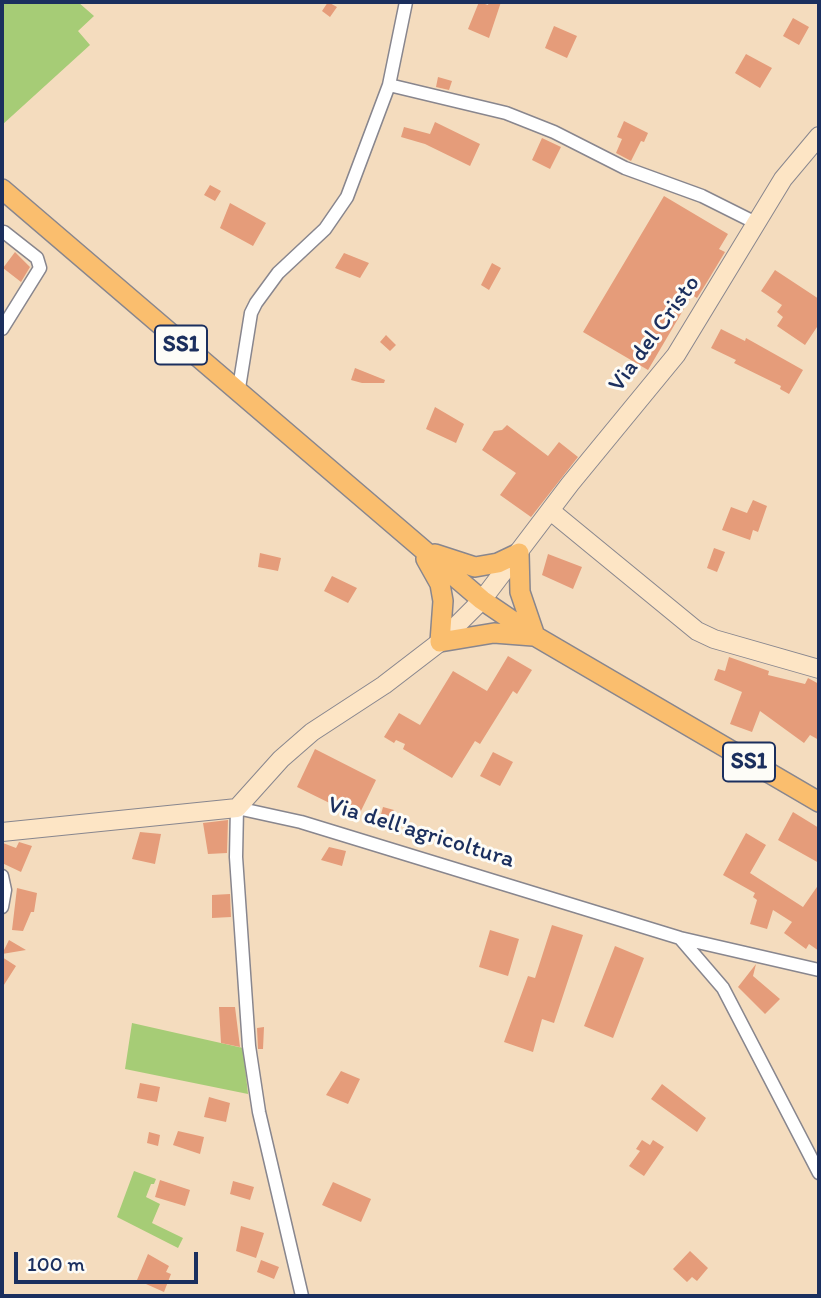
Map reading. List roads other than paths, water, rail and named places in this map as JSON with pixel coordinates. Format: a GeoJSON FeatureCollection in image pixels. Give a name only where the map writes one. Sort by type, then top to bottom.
{"type":"FeatureCollection","features":[{"type":"Feature","properties":{"kind":"main road","name":"SS1"},"geometry":{"type":"LineString","coordinates":[[2,189],[237,394],[482,600],[535,636],[819,803]]}},
{"type":"Feature","properties":{"kind":"main road"},"geometry":{"type":"LineString","coordinates":[[421,549],[475,567],[498,563],[519,553],[520,592],[535,636],[494,633],[440,642],[443,601],[440,584],[421,549]]}},
{"type":"Feature","properties":{"kind":"street"},"geometry":{"type":"LineString","coordinates":[[237,394],[251,313],[278,273],[325,229],[347,197],[389,85],[406,2]]}},
{"type":"Feature","properties":{"kind":"street"},"geometry":{"type":"LineString","coordinates":[[389,85],[496,109],[554,132],[625,168],[724,206],[758,224]]}},
{"type":"Feature","properties":{"kind":"street","name":"Via del Cristo"},"geometry":{"type":"LineString","coordinates":[[237,808],[281,760],[312,732],[384,685],[440,642],[482,600],[552,512],[570,484],[676,355],[783,179],[819,136]]}},
{"type":"Feature","properties":{"kind":"street"},"geometry":{"type":"LineString","coordinates":[[2,329],[40,268],[37,258],[4,232]]}},
{"type":"Feature","properties":{"kind":"street"},"geometry":{"type":"LineString","coordinates":[[552,512],[697,631],[714,639],[819,668]]}},
{"type":"Feature","properties":{"kind":"street"},"geometry":{"type":"LineString","coordinates":[[237,808],[236,857],[249,1046],[259,1112],[302,1296]]}},
{"type":"Feature","properties":{"kind":"street","name":"Via dell'agricoltura"},"geometry":{"type":"LineString","coordinates":[[2,832],[237,808],[301,822],[680,938],[819,970]]}},
{"type":"Feature","properties":{"kind":"street"},"geometry":{"type":"LineString","coordinates":[[2,876],[5,890],[2,907]]}},
{"type":"Feature","properties":{"kind":"street"},"geometry":{"type":"LineString","coordinates":[[680,938],[723,988],[819,1173]]}}]}
